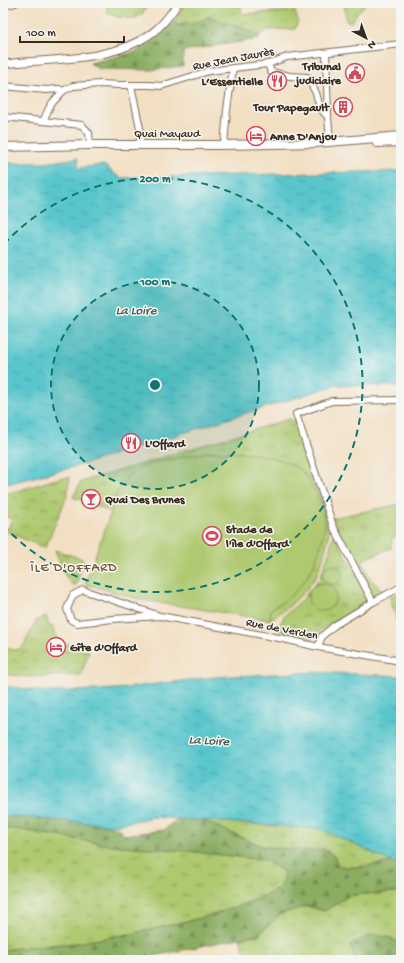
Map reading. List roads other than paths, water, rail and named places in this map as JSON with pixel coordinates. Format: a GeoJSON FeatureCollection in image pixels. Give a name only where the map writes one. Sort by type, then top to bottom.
{"type":"FeatureCollection","features":[{"type":"Feature","properties":{"kind":"main road","name":"Quai Mayaud"},"geometry":{"type":"LineString","coordinates":[[330,142],[401,136]]}},
{"type":"Feature","properties":{"kind":"main road","name":"Quai Mayaud"},"geometry":{"type":"LineString","coordinates":[[3,147],[401,142]]}},
{"type":"Feature","properties":{"kind":"street"},"geometry":{"type":"LineString","coordinates":[[3,6],[15,3]]}},
{"type":"Feature","properties":{"kind":"street"},"geometry":{"type":"LineString","coordinates":[[3,64],[68,59],[124,48],[144,39],[153,32],[168,18],[178,3]]}},
{"type":"Feature","properties":{"kind":"street","name":"Rue Jean Jaurès"},"geometry":{"type":"LineString","coordinates":[[3,86],[46,90],[59,89],[63,91],[73,86],[100,84],[161,86],[209,71],[268,64],[287,57],[401,44]]}},
{"type":"Feature","properties":{"kind":"street"},"geometry":{"type":"LineString","coordinates":[[326,53],[330,142]]}},
{"type":"Feature","properties":{"kind":"street"},"geometry":{"type":"LineString","coordinates":[[268,64],[272,72],[290,76],[307,77],[316,93],[320,108],[328,117]]}},
{"type":"Feature","properties":{"kind":"street"},"geometry":{"type":"LineString","coordinates":[[224,145],[233,68]]}},
{"type":"Feature","properties":{"kind":"street"},"geometry":{"type":"LineString","coordinates":[[131,85],[141,133],[139,145]]}},
{"type":"Feature","properties":{"kind":"street"},"geometry":{"type":"LineString","coordinates":[[44,121],[49,108],[63,91]]}},
{"type":"Feature","properties":{"kind":"street"},"geometry":{"type":"LineString","coordinates":[[3,117],[82,125],[89,133],[90,145]]}},
{"type":"Feature","properties":{"kind":"street"},"geometry":{"type":"LineString","coordinates":[[373,602],[333,526],[296,414],[332,402],[401,400]]}},
{"type":"Feature","properties":{"kind":"street"},"geometry":{"type":"LineString","coordinates":[[318,647],[322,636],[335,626],[373,602],[401,587]]}},
{"type":"Feature","properties":{"kind":"street"},"geometry":{"type":"LineString","coordinates":[[83,590],[160,616],[77,623],[72,620],[67,609],[73,595],[83,590]]}},
{"type":"Feature","properties":{"kind":"street","name":"Rue de Verden"},"geometry":{"type":"LineString","coordinates":[[160,616],[284,639],[318,647],[401,661]]}},
{"type":"Feature","properties":{"kind":"water","name":"La Loire"},"geometry":{"type":"Polygon","coordinates":[[[78,158],[78,168],[104,165],[120,178],[401,171],[401,386],[336,385],[81,465],[3,485],[3,163],[45,163],[78,158]]]}},
{"type":"Feature","properties":{"kind":"water","name":"La Loire"},"geometry":{"type":"Polygon","coordinates":[[[313,672],[401,676],[401,866],[321,829],[153,817],[115,825],[3,816],[3,686],[49,692],[116,689],[215,677],[313,672]]]}},
{"type":"Feature","properties":{"kind":"place","name":"Tribunal judiciaire"},"geometry":{"type":"Point","coordinates":[355,73]}},
{"type":"Feature","properties":{"kind":"place","name":"L‘Essentielle"},"geometry":{"type":"Point","coordinates":[277,81]}},
{"type":"Feature","properties":{"kind":"place","name":"Tour Papegault"},"geometry":{"type":"Point","coordinates":[343,107]}},
{"type":"Feature","properties":{"kind":"place","name":"Anne D'Anjou"},"geometry":{"type":"Point","coordinates":[256,136]}},
{"type":"Feature","properties":{"kind":"place","name":"L'Offard"},"geometry":{"type":"Point","coordinates":[131,443]}},
{"type":"Feature","properties":{"kind":"place","name":"Quai Des Brunes"},"geometry":{"type":"Point","coordinates":[91,499]}},
{"type":"Feature","properties":{"kind":"place","name":"Stade de l'île d'Offard"},"geometry":{"type":"Point","coordinates":[212,536]}},
{"type":"Feature","properties":{"kind":"place","name":"Gîte d'Offard"},"geometry":{"type":"Point","coordinates":[56,647]}},
{"type":"Feature","properties":{"kind":"district","name":"ÎLE D'OFFARD"},"geometry":{"type":"Point","coordinates":[74,566]}}]}
